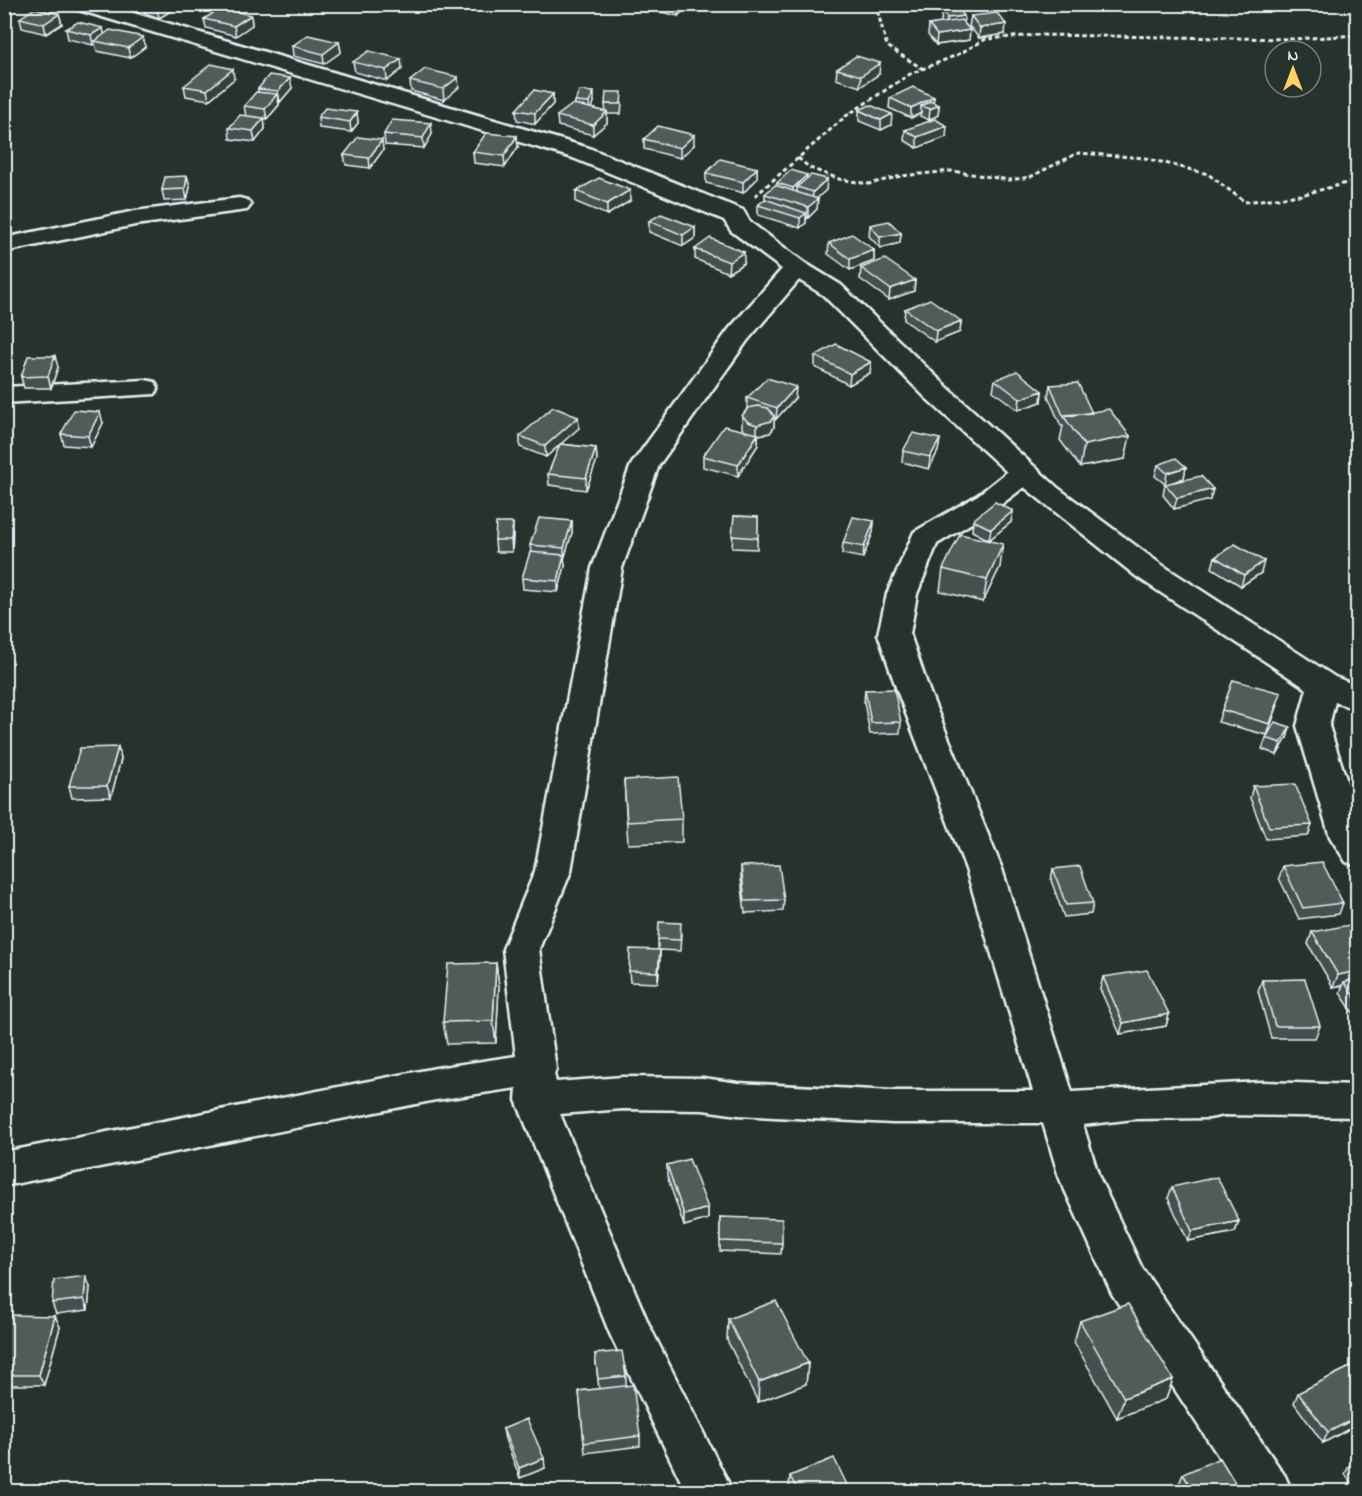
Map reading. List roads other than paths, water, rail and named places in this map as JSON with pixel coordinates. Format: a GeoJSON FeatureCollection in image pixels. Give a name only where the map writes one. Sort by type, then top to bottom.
{"type":"FeatureCollection","features":[{"type":"Feature","properties":{"kind":"street"},"geometry":{"type":"LineString","coordinates":[[79,4],[581,153],[735,215],[740,226],[796,268],[832,290],[936,392],[1048,494],[1148,570],[1324,685],[1358,699]]}},
{"type":"Feature","properties":{"kind":"street"},"geometry":{"type":"LineString","coordinates":[[4,245],[135,218],[239,205]]}},
{"type":"Feature","properties":{"kind":"street"},"geometry":{"type":"LineString","coordinates":[[710,1491],[631,1334],[536,1084],[521,949],[553,871],[607,568],[645,465],[738,335],[796,268]]}},
{"type":"Feature","properties":{"kind":"street"},"geometry":{"type":"LineString","coordinates":[[4,395],[145,388]]}},
{"type":"Feature","properties":{"kind":"street"},"geometry":{"type":"LineString","coordinates":[[1025,472],[988,501],[924,538],[902,594],[894,634],[914,693],[984,869],[1079,1177],[1126,1281],[1269,1491]]}},
{"type":"Feature","properties":{"kind":"street"},"geometry":{"type":"LineString","coordinates":[[1324,685],[1312,726],[1347,837],[1358,853]]}},
{"type":"Feature","properties":{"kind":"street"},"geometry":{"type":"LineString","coordinates":[[4,1169],[200,1129],[325,1108],[436,1084],[536,1084],[623,1093],[703,1094],[738,1099],[893,1107],[1084,1109],[1134,1103],[1209,1102],[1224,1099],[1358,1101]]}}]}
